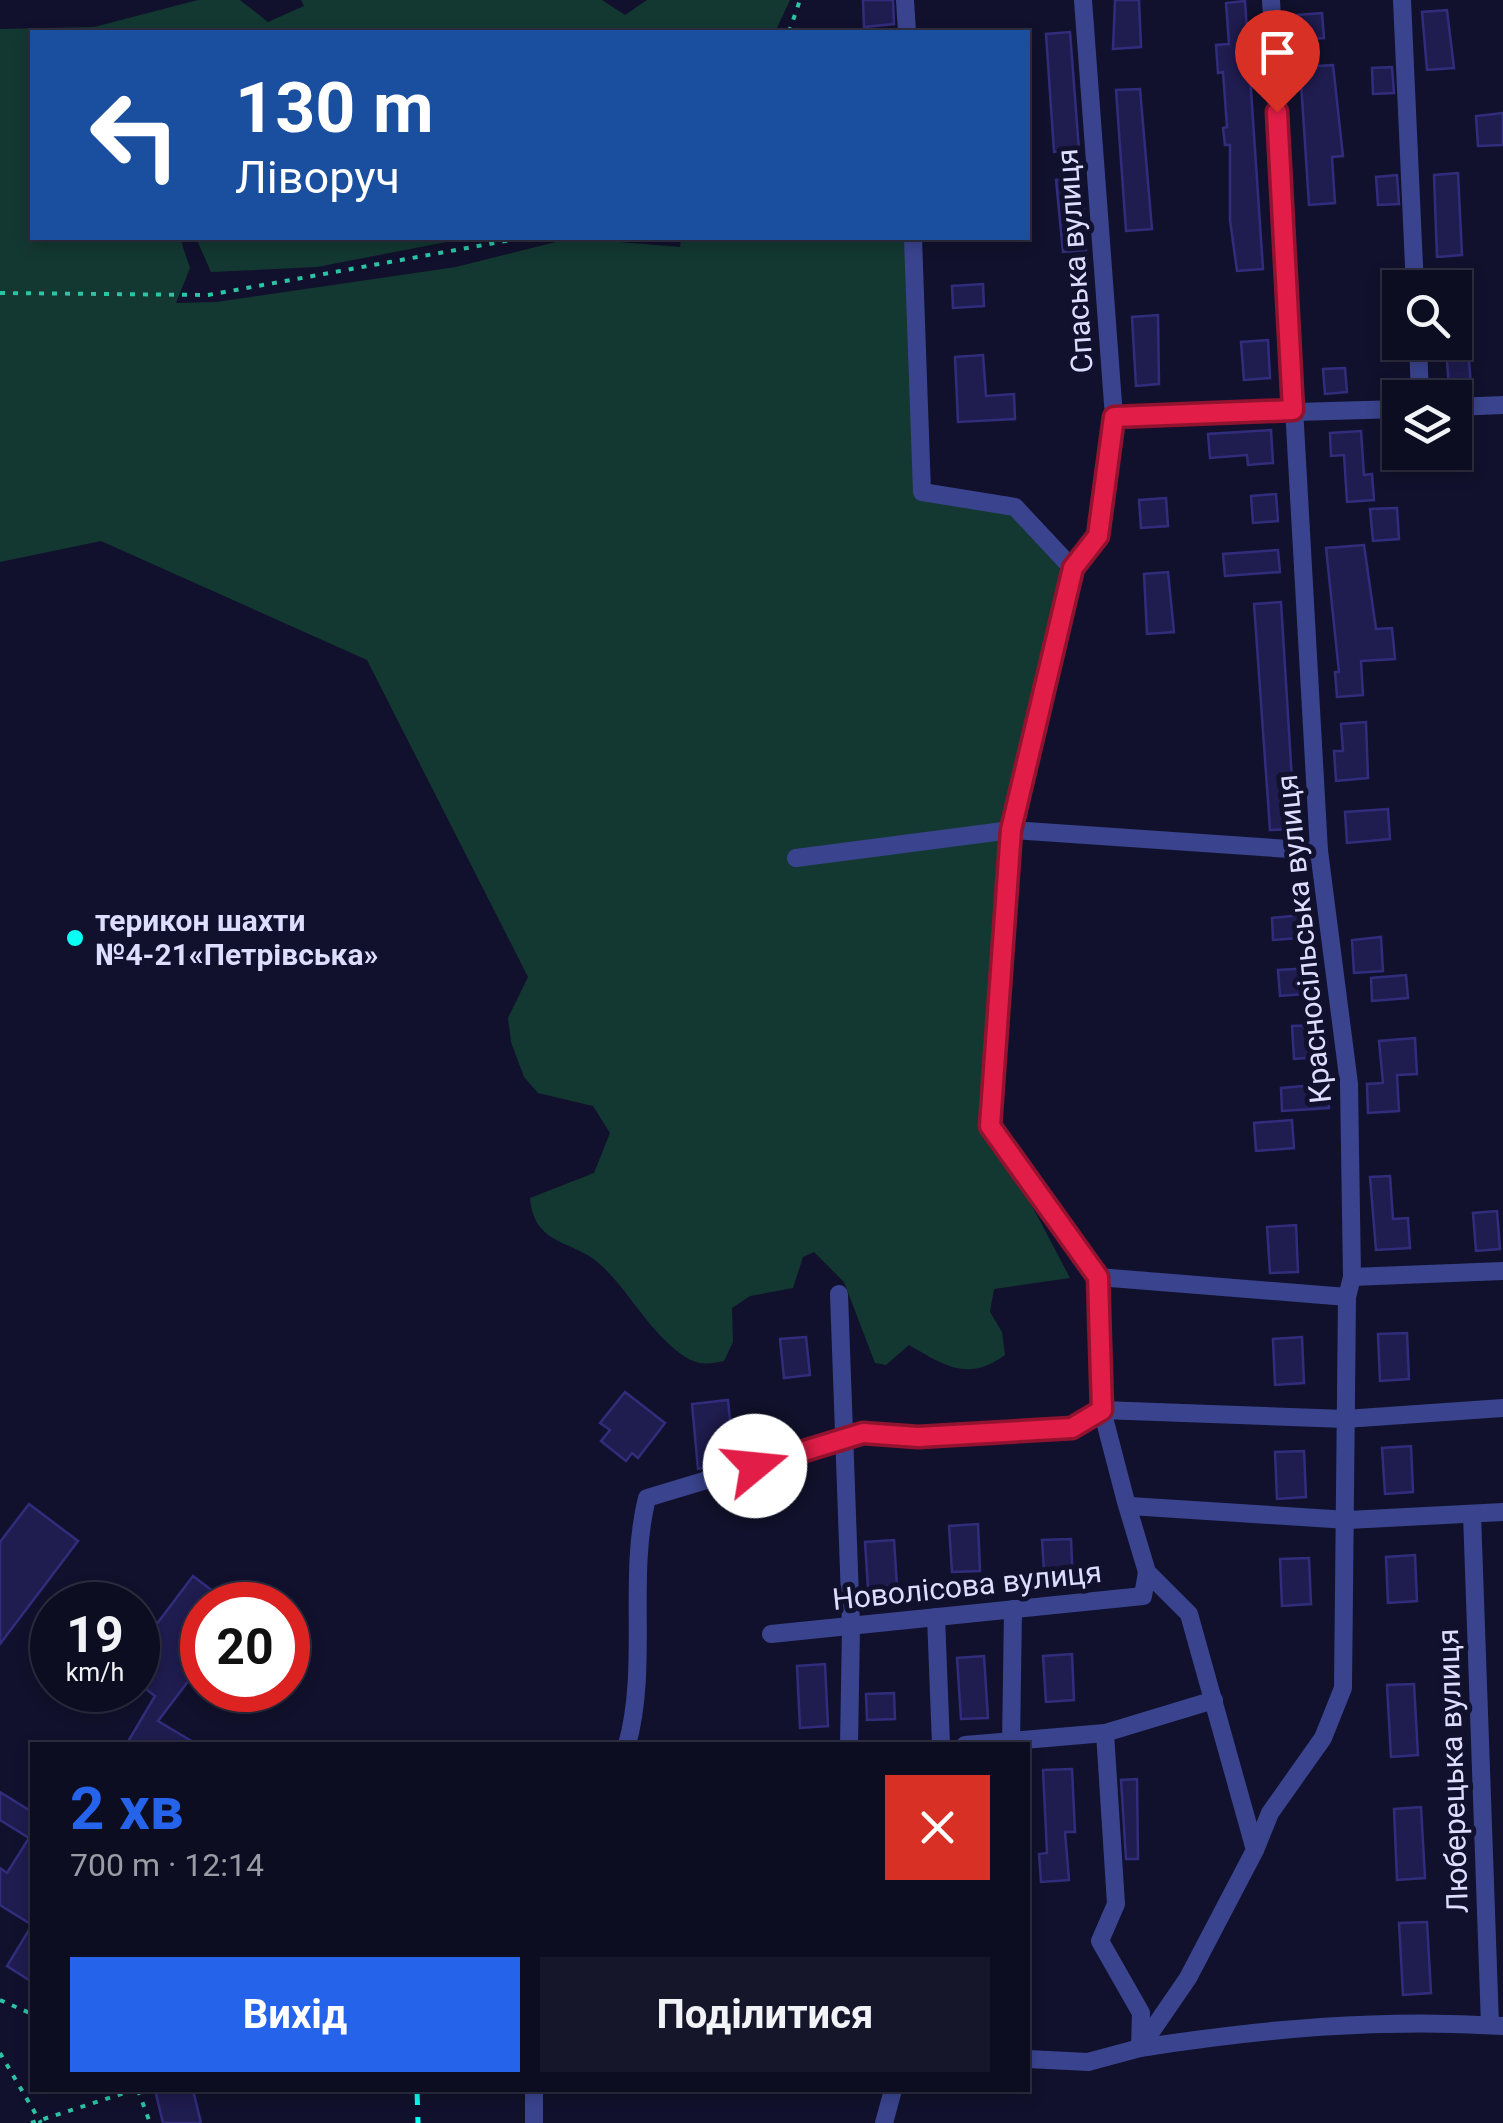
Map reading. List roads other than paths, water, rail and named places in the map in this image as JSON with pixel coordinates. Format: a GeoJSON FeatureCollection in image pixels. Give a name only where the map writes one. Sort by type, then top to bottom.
{"type":"FeatureCollection","features":[{"type":"Feature","properties":{"kind":"street"},"geometry":{"type":"LineString","coordinates":[[906,0],[906,30]]}},
{"type":"Feature","properties":{"kind":"street","name":"Спаська вулиця"},"geometry":{"type":"LineString","coordinates":[[1083,0],[1114,417],[1098,536],[1073,568],[1011,830],[990,1126],[1098,1277]]}},
{"type":"Feature","properties":{"kind":"street","name":"Красносільська вулиця"},"geometry":{"type":"LineString","coordinates":[[1140,2048],[1188,1978],[1270,1812],[1323,1738],[1342,1688],[1348,1520],[1348,1297],[1352,1277],[1350,1084],[1319,851],[1271,0]]}},
{"type":"Feature","properties":{"kind":"street"},"geometry":{"type":"LineString","coordinates":[[1402,0],[1414,270]]}},
{"type":"Feature","properties":{"kind":"street"},"geometry":{"type":"LineString","coordinates":[[913,240],[922,492],[1015,506],[1073,568]]}},
{"type":"Feature","properties":{"kind":"street"},"geometry":{"type":"LineString","coordinates":[[1472,406],[1503,404]]}},
{"type":"Feature","properties":{"kind":"street"},"geometry":{"type":"LineString","coordinates":[[1114,417],[1382,409]]}},
{"type":"Feature","properties":{"kind":"street"},"geometry":{"type":"LineString","coordinates":[[796,858],[1011,830],[1319,851]]}},
{"type":"Feature","properties":{"kind":"street"},"geometry":{"type":"LineString","coordinates":[[1352,1277],[1503,1272]]}},
{"type":"Feature","properties":{"kind":"street"},"geometry":{"type":"LineString","coordinates":[[1254,1850],[1189,1614],[1147,1572],[1102,1410],[1098,1277],[1348,1297]]}},
{"type":"Feature","properties":{"kind":"street"},"geometry":{"type":"LineString","coordinates":[[839,1294],[851,1626],[849,1742]]}},
{"type":"Feature","properties":{"kind":"street"},"geometry":{"type":"LineString","coordinates":[[627,1742],[638,1619],[637,1538],[648,1498],[863,1433],[918,1437],[1072,1428],[1102,1410],[1346,1419],[1503,1408]]}},
{"type":"Feature","properties":{"kind":"street"},"geometry":{"type":"LineString","coordinates":[[1130,1506],[1348,1520],[1503,1512]]}},
{"type":"Feature","properties":{"kind":"street","name":"Люберецька вулиця"},"geometry":{"type":"LineString","coordinates":[[1472,1514],[1496,2026]]}},
{"type":"Feature","properties":{"kind":"street","name":"Новолісова вулиця"},"geometry":{"type":"LineString","coordinates":[[770,1634],[1143,1596],[1147,1572]]}},
{"type":"Feature","properties":{"kind":"street"},"geometry":{"type":"LineString","coordinates":[[1011,1742],[1013,1610]]}},
{"type":"Feature","properties":{"kind":"street"},"geometry":{"type":"LineString","coordinates":[[936,1617],[942,1742]]}},
{"type":"Feature","properties":{"kind":"street"},"geometry":{"type":"LineString","coordinates":[[1021,1742],[1105,1734],[1214,1700]]}},
{"type":"Feature","properties":{"kind":"street"},"geometry":{"type":"LineString","coordinates":[[1105,1734],[1116,1904],[1100,1941],[1141,2014],[1140,2048]]}},
{"type":"Feature","properties":{"kind":"street"},"geometry":{"type":"LineString","coordinates":[[1030,2059],[1088,2062],[1140,2048],[1251,2031],[1360,2023],[1496,2026]]}},
{"type":"Feature","properties":{"kind":"street"},"geometry":{"type":"LineString","coordinates":[[534,2092],[534,2123]]}},
{"type":"Feature","properties":{"kind":"street"},"geometry":{"type":"LineString","coordinates":[[884,2123],[893,2092]]}},
{"type":"Feature","properties":{"kind":"railway"},"geometry":{"type":"LineString","coordinates":[[417,2092],[418,2123]]}},
{"type":"Feature","properties":{"kind":"place","name":"терикон шахти №4-21«Петрівська»"},"geometry":{"type":"Point","coordinates":[75,938]}}]}
